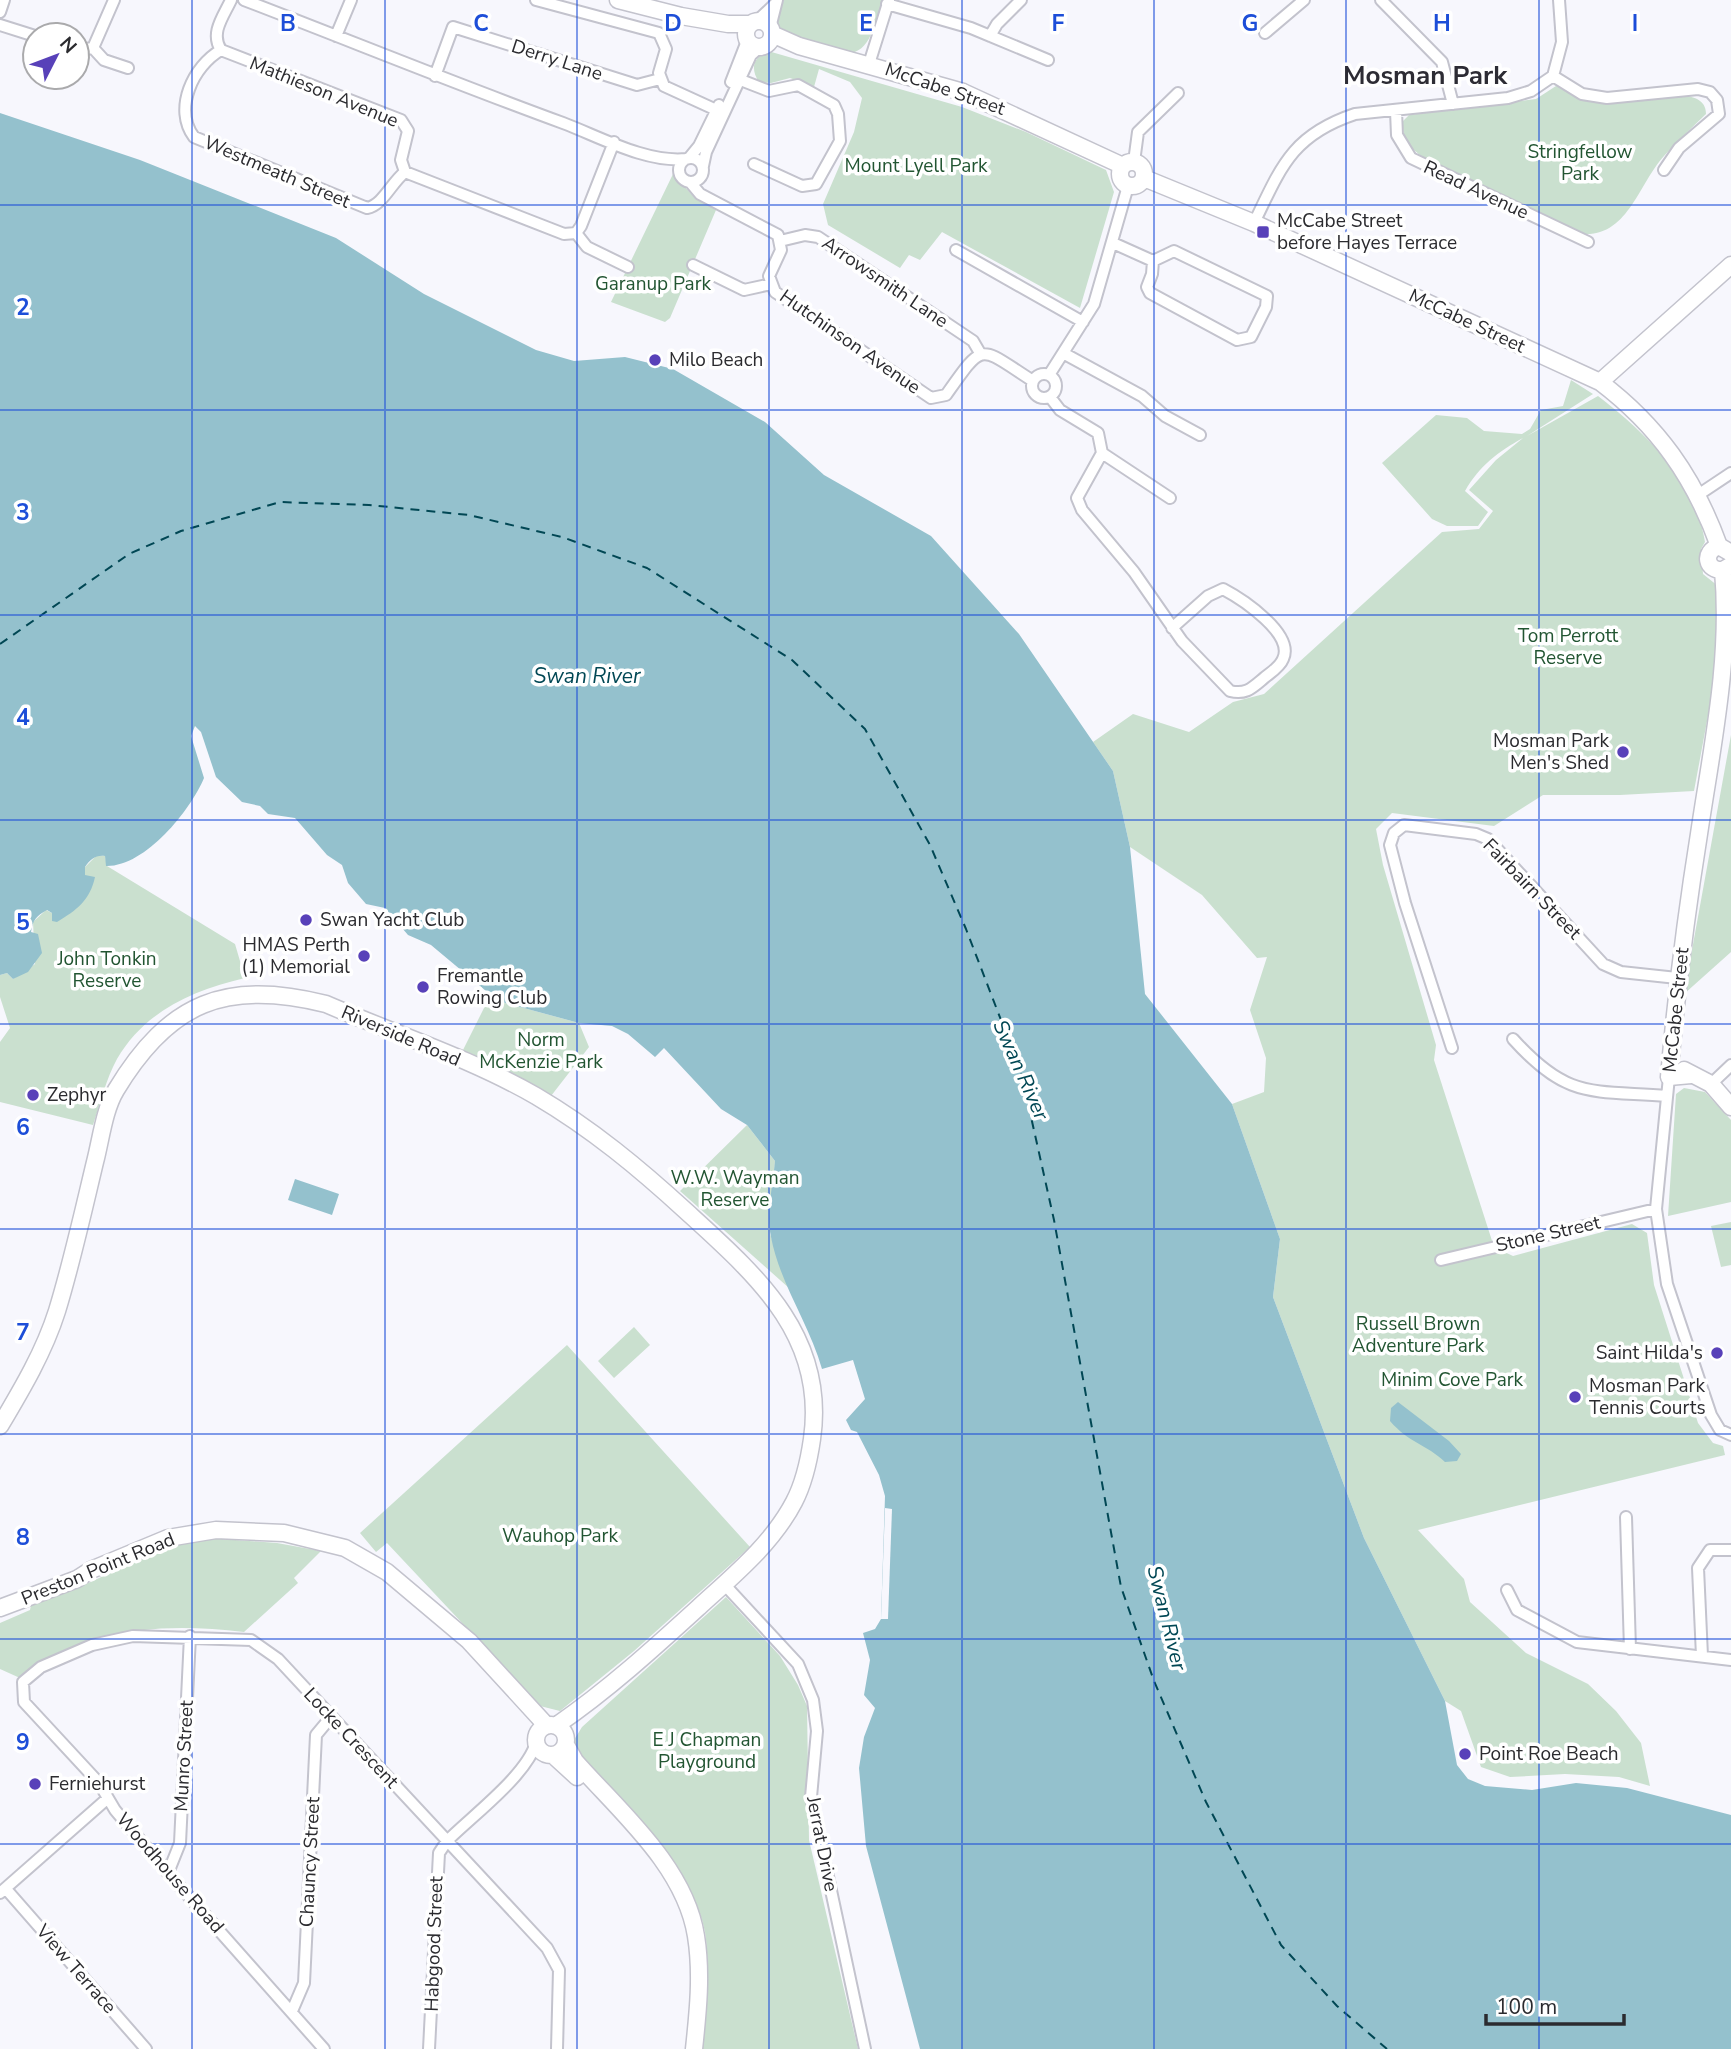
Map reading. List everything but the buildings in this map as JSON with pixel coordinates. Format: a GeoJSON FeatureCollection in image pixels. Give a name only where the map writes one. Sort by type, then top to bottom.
{"type":"FeatureCollection","features":[{"type":"Feature","properties":{"kind":"street"},"geometry":{"type":"LineString","coordinates":[[0,12],[4,0]]}},
{"type":"Feature","properties":{"kind":"street"},"geometry":{"type":"LineString","coordinates":[[114,0],[93,48],[104,60],[128,68]]}},
{"type":"Feature","properties":{"kind":"street"},"geometry":{"type":"LineString","coordinates":[[221,50],[216,42],[216,30],[231,0]]}},
{"type":"Feature","properties":{"kind":"street"},"geometry":{"type":"LineString","coordinates":[[244,0],[435,76],[655,156],[678,170],[683,179],[698,175]]}},
{"type":"Feature","properties":{"kind":"street"},"geometry":{"type":"LineString","coordinates":[[336,36],[351,0]]}},
{"type":"Feature","properties":{"kind":"street"},"geometry":{"type":"LineString","coordinates":[[536,0],[659,33],[666,49],[660,79],[664,86],[720,111]]}},
{"type":"Feature","properties":{"kind":"street","name":"McCabe Street"},"geometry":{"type":"LineString","coordinates":[[618,0],[728,24],[758,35],[963,92],[1128,164]]}},
{"type":"Feature","properties":{"kind":"street"},"geometry":{"type":"LineString","coordinates":[[990,36],[997,24],[1021,0]]}},
{"type":"Feature","properties":{"kind":"street"},"geometry":{"type":"LineString","coordinates":[[1265,33],[1304,0]]}},
{"type":"Feature","properties":{"kind":"street"},"geometry":{"type":"LineString","coordinates":[[1381,0],[1441,62],[1453,104]]}},
{"type":"Feature","properties":{"kind":"street"},"geometry":{"type":"LineString","coordinates":[[1254,223],[1287,157],[1307,138],[1331,122],[1356,114],[1508,98],[1531,91],[1553,76],[1562,42],[1559,0]]}},
{"type":"Feature","properties":{"kind":"street"},"geometry":{"type":"LineString","coordinates":[[678,170],[699,146],[720,111],[776,2]]}},
{"type":"Feature","properties":{"kind":"street"},"geometry":{"type":"LineString","coordinates":[[869,64],[888,2],[990,36],[1048,60]]}},
{"type":"Feature","properties":{"kind":"street"},"geometry":{"type":"LineString","coordinates":[[0,25],[21,32]]}},
{"type":"Feature","properties":{"kind":"street","name":"Derry Lane"},"geometry":{"type":"LineString","coordinates":[[435,76],[453,27],[638,85],[660,79]]}},
{"type":"Feature","properties":{"kind":"street","name":"Mathieson Avenue"},"geometry":{"type":"LineString","coordinates":[[221,50],[401,120],[408,131],[401,160],[405,172]]}},
{"type":"Feature","properties":{"kind":"street","name":"Westmeath Street"},"geometry":{"type":"LineString","coordinates":[[221,50],[196,70],[190,84],[187,120],[194,137],[367,208],[381,202],[388,187],[405,172]]}},
{"type":"Feature","properties":{"kind":"street"},"geometry":{"type":"LineString","coordinates":[[1553,76],[1582,93],[1607,98],[1698,89],[1710,92],[1717,100],[1719,114],[1679,148],[1664,170]]}},
{"type":"Feature","properties":{"kind":"street"},"geometry":{"type":"LineString","coordinates":[[737,78],[769,91],[798,85],[827,99],[838,114],[840,141],[816,184],[802,186],[754,164]]}},
{"type":"Feature","properties":{"kind":"street"},"geometry":{"type":"LineString","coordinates":[[1128,186],[1120,177],[1128,164],[1138,132],[1178,93]]}},
{"type":"Feature","properties":{"kind":"street"},"geometry":{"type":"LineString","coordinates":[[698,175],[720,111]]}},
{"type":"Feature","properties":{"kind":"street","name":"Read Avenue"},"geometry":{"type":"LineString","coordinates":[[1396,111],[1397,135],[1411,158],[1588,242]]}},
{"type":"Feature","properties":{"kind":"street"},"geometry":{"type":"LineString","coordinates":[[405,172],[564,234],[576,233],[614,142]]}},
{"type":"Feature","properties":{"kind":"street"},"geometry":{"type":"LineString","coordinates":[[655,156],[696,159],[702,189],[709,198],[778,235],[780,241]]}},
{"type":"Feature","properties":{"kind":"street"},"geometry":{"type":"LineString","coordinates":[[1128,164],[1144,169],[1144,178],[1140,184],[1128,186]]}},
{"type":"Feature","properties":{"kind":"street","name":"McCabe Street"},"geometry":{"type":"LineString","coordinates":[[1144,178],[1254,223],[1600,382],[1635,410],[1660,436],[1681,464],[1725,550]]}},
{"type":"Feature","properties":{"kind":"street"},"geometry":{"type":"LineString","coordinates":[[1049,375],[1094,304],[1128,186]]}},
{"type":"Feature","properties":{"kind":"street"},"geometry":{"type":"LineString","coordinates":[[576,233],[587,247],[628,267]]}},
{"type":"Feature","properties":{"kind":"street","name":"Arrowsmith Lane"},"geometry":{"type":"LineString","coordinates":[[780,241],[805,234],[818,237],[973,341],[979,354]]}},
{"type":"Feature","properties":{"kind":"street","name":"Hutchinson Avenue"},"geometry":{"type":"LineString","coordinates":[[780,241],[781,250],[769,276],[775,292],[931,398],[946,395],[972,358],[979,354]]}},
{"type":"Feature","properties":{"kind":"street"},"geometry":{"type":"LineString","coordinates":[[1112,243],[1153,261],[1174,251],[1263,292],[1267,296],[1266,307],[1251,337],[1246,341],[1237,340],[1156,298],[1147,287],[1153,261]]}},
{"type":"Feature","properties":{"kind":"street"},"geometry":{"type":"LineString","coordinates":[[956,250],[1083,322]]}},
{"type":"Feature","properties":{"kind":"street"},"geometry":{"type":"LineString","coordinates":[[693,265],[744,290],[771,284]]}},
{"type":"Feature","properties":{"kind":"street"},"geometry":{"type":"LineString","coordinates":[[1600,382],[1731,265]]}},
{"type":"Feature","properties":{"kind":"street"},"geometry":{"type":"LineString","coordinates":[[1063,352],[1142,396],[1165,416],[1200,435]]}},
{"type":"Feature","properties":{"kind":"street"},"geometry":{"type":"LineString","coordinates":[[979,354],[990,354],[1033,381],[1036,394],[1050,397],[1060,411],[1098,433],[1102,453],[1077,498],[1082,510],[1134,572],[1171,628],[1230,691],[1249,691],[1283,662],[1286,651],[1283,641],[1250,603],[1223,589],[1208,596],[1171,628]]}},
{"type":"Feature","properties":{"kind":"street"},"geometry":{"type":"LineString","coordinates":[[1033,381],[1038,375],[1049,375],[1056,383],[1050,397]]}},
{"type":"Feature","properties":{"kind":"street"},"geometry":{"type":"LineString","coordinates":[[1102,453],[1170,498]]}},
{"type":"Feature","properties":{"kind":"street"},"geometry":{"type":"LineString","coordinates":[[1698,495],[1731,473]]}},
{"type":"Feature","properties":{"kind":"street","name":"McCabe Street"},"geometry":{"type":"LineString","coordinates":[[1725,550],[1712,549],[1708,560],[1715,570],[1727,567],[1725,684],[1677,978],[1656,1209],[1667,1284],[1711,1415],[1720,1430],[1731,1435]]}},
{"type":"Feature","properties":{"kind":"street","name":"Fairbairn Street"},"geometry":{"type":"LineString","coordinates":[[1452,1048],[1405,903],[1390,845],[1394,833],[1404,825],[1476,834],[1488,839],[1603,964],[1621,972],[1677,978]]}},
{"type":"Feature","properties":{"kind":"street","name":"Riverside Road"},"geometry":{"type":"LineString","coordinates":[[0,1426],[32,1370],[50,1330],[115,1091],[152,1039],[194,1009],[227,996],[254,993],[296,996],[328,1005],[519,1087],[582,1125],[632,1161],[746,1266],[774,1298],[792,1327],[808,1364],[815,1402],[807,1468],[794,1501],[773,1535],[724,1584],[551,1740]]}},
{"type":"Feature","properties":{"kind":"street"},"geometry":{"type":"LineString","coordinates":[[1513,1039],[1536,1064],[1576,1089],[1667,1096]]}},
{"type":"Feature","properties":{"kind":"street"},"geometry":{"type":"LineString","coordinates":[[1711,1084],[1731,1065]]}},
{"type":"Feature","properties":{"kind":"street"},"geometry":{"type":"LineString","coordinates":[[1669,1069],[1711,1084],[1731,1107]]}},
{"type":"Feature","properties":{"kind":"street","name":"Riverside Road"},"geometry":{"type":"LineString","coordinates":[[0,1438],[41,1370],[62,1319],[121,1096],[122,1083]]}},
{"type":"Feature","properties":{"kind":"street","name":"Stone Street"},"geometry":{"type":"LineString","coordinates":[[1441,1260],[1656,1209]]}},
{"type":"Feature","properties":{"kind":"street"},"geometry":{"type":"LineString","coordinates":[[1626,1517],[1630,1648]]}},
{"type":"Feature","properties":{"kind":"street","name":"Preston Point Road"},"geometry":{"type":"LineString","coordinates":[[0,1608],[78,1578],[168,1538],[216,1530],[284,1533],[345,1548],[387,1572],[469,1642],[551,1740],[569,1769],[643,1850],[676,1898],[691,1950],[687,2049]]}},
{"type":"Feature","properties":{"kind":"street","name":"Preston Point Road"},"geometry":{"type":"LineString","coordinates":[[0,1614],[81,1584],[155,1550],[181,1542],[233,1537],[309,1546],[351,1559],[369,1568],[433,1618],[491,1675],[551,1740],[575,1761],[653,1850],[676,1881],[686,1901],[699,1952],[694,2049]]}},
{"type":"Feature","properties":{"kind":"street"},"geometry":{"type":"LineString","coordinates":[[1702,1656],[1698,1567],[1710,1550],[1731,1550]]}},
{"type":"Feature","properties":{"kind":"street","name":"Jerrat Drive"},"geometry":{"type":"LineString","coordinates":[[724,1584],[798,1664],[813,1700],[817,1731],[811,1797],[865,2049]]}},
{"type":"Feature","properties":{"kind":"street"},"geometry":{"type":"LineString","coordinates":[[1507,1590],[1517,1610],[1577,1642],[1731,1660]]}},
{"type":"Feature","properties":{"kind":"street","name":"Locke Crescent"},"geometry":{"type":"LineString","coordinates":[[22,1693],[25,1680],[41,1667],[92,1645],[133,1636],[251,1640],[278,1659],[547,1948],[556,1962],[559,1981],[557,2049]]}},
{"type":"Feature","properties":{"kind":"street","name":"Munro Street"},"geometry":{"type":"LineString","coordinates":[[168,1873],[180,1843],[190,1636]]}},
{"type":"Feature","properties":{"kind":"street","name":"Woodhouse Road"},"geometry":{"type":"LineString","coordinates":[[22,1693],[24,1702],[99,1783],[168,1873],[324,2049]]}},
{"type":"Feature","properties":{"kind":"street","name":"Chauncy Street"},"geometry":{"type":"LineString","coordinates":[[292,2011],[304,1983],[316,1735],[331,1717]]}},
{"type":"Feature","properties":{"kind":"street"},"geometry":{"type":"LineString","coordinates":[[447,1841],[551,1740]]}},
{"type":"Feature","properties":{"kind":"street"},"geometry":{"type":"LineString","coordinates":[[3,1891],[108,1798]]}},
{"type":"Feature","properties":{"kind":"street","name":"Habgood Street"},"geometry":{"type":"LineString","coordinates":[[429,2049],[437,1862],[447,1841]]}},
{"type":"Feature","properties":{"kind":"street","name":"View Terrace"},"geometry":{"type":"LineString","coordinates":[[3,1891],[146,2049]]}},
{"type":"Feature","properties":{"kind":"green space"},"geometry":{"type":"Polygon","coordinates":[[[784,0],[883,0],[869,39],[864,46],[851,53],[808,43],[787,34],[776,20],[784,0]]]}},
{"type":"Feature","properties":{"kind":"green space","name":"Mount Lyell Park"},"geometry":{"type":"Polygon","coordinates":[[[768,51],[962,107],[1026,132],[1106,170],[1114,192],[1080,308],[942,232],[920,260],[909,255],[900,268],[828,225],[823,204],[854,132],[862,98],[850,82],[819,69],[814,87],[790,78],[771,83],[759,82],[754,72],[754,64],[768,51]]]}},
{"type":"Feature","properties":{"kind":"green space","name":"Stringfellow Park"},"geometry":{"type":"Polygon","coordinates":[[[1556,86],[1608,103],[1666,96],[1694,98],[1703,104],[1706,114],[1655,167],[1622,218],[1598,233],[1583,234],[1433,164],[1416,151],[1404,135],[1403,121],[1409,115],[1536,99],[1556,86]]]}},
{"type":"Feature","properties":{"kind":"green space","name":"Garanup Park"},"geometry":{"type":"Polygon","coordinates":[[[673,174],[695,198],[716,210],[670,318],[665,322],[611,302],[673,174]]]}},
{"type":"Feature","properties":{"kind":"green space"},"geometry":{"type":"Polygon","coordinates":[[[1571,380],[1593,394],[1527,436],[1598,396],[1634,426],[1666,460],[1691,498],[1700,519],[1705,542],[1701,549],[1703,574],[1718,586],[1715,678],[1694,791],[1543,795],[1494,826],[1392,813],[1376,829],[1383,865],[1436,1045],[1434,1060],[1494,1247],[1513,1256],[1632,1224],[1647,1233],[1654,1285],[1698,1423],[1713,1443],[1723,1446],[1725,1455],[1418,1530],[1464,1579],[1470,1602],[1526,1653],[1588,1684],[1616,1711],[1641,1743],[1650,1786],[1619,1777],[1565,1774],[1510,1777],[1481,1767],[1461,1711],[1445,1701],[1364,1538],[1273,1297],[1280,1239],[1232,1104],[1264,1092],[1266,1058],[1250,1010],[1267,957],[1257,958],[1202,895],[1130,847],[1113,771],[1093,742],[1133,714],[1189,732],[1233,702],[1264,694],[1442,532],[1479,529],[1493,511],[1469,490],[1496,460],[1523,438],[1490,460],[1465,491],[1488,512],[1478,526],[1447,526],[1432,519],[1382,463],[1436,415],[1467,418],[1484,431],[1522,434],[1530,429],[1541,410],[1563,406],[1571,380]]]}},
{"type":"Feature","properties":{"kind":"green space"},"geometry":{"type":"Polygon","coordinates":[[[1731,735],[1731,952],[1684,994],[1731,735]]]}},
{"type":"Feature","properties":{"kind":"green space","name":"John Tonkin Reserve"},"geometry":{"type":"Polygon","coordinates":[[[97,855],[105,856],[107,866],[235,944],[245,978],[189,996],[156,1015],[142,1028],[128,1042],[117,1059],[106,1083],[93,1125],[0,1102],[0,1042],[10,1028],[0,997],[0,975],[7,973],[13,979],[35,964],[33,922],[46,910],[52,913],[85,875],[85,867],[97,855]]]}},
{"type":"Feature","properties":{"kind":"green space","name":"Norm McKenzie Park"},"geometry":{"type":"Polygon","coordinates":[[[490,996],[498,1001],[579,1023],[589,1047],[551,1096],[462,1052],[490,996]]]}},
{"type":"Feature","properties":{"kind":"green space"},"geometry":{"type":"Polygon","coordinates":[[[1684,1088],[1705,1092],[1731,1120],[1731,1202],[1668,1216],[1676,1094],[1684,1088]]]}},
{"type":"Feature","properties":{"kind":"green space","name":"W.W. Wayman Reserve"},"geometry":{"type":"Polygon","coordinates":[[[747,1125],[775,1161],[770,1234],[789,1288],[680,1191],[747,1125]]]}},
{"type":"Feature","properties":{"kind":"green space"},"geometry":{"type":"Polygon","coordinates":[[[1731,1222],[1731,1265],[1721,1267],[1711,1226],[1731,1222]]]}},
{"type":"Feature","properties":{"kind":"green space"},"geometry":{"type":"Polygon","coordinates":[[[634,1327],[650,1345],[614,1378],[598,1361],[634,1327]]]}},
{"type":"Feature","properties":{"kind":"green space","name":"Wauhop Park"},"geometry":{"type":"Polygon","coordinates":[[[567,1345],[750,1547],[634,1651],[560,1711],[540,1706],[387,1543],[376,1552],[360,1533],[567,1345]]]}},
{"type":"Feature","properties":{"kind":"green space"},"geometry":{"type":"Polygon","coordinates":[[[208,1538],[277,1543],[321,1551],[294,1578],[298,1583],[244,1632],[183,1628],[127,1632],[73,1648],[20,1678],[0,1669],[0,1623],[30,1610],[31,1605],[77,1588],[156,1552],[208,1538]]]}},
{"type":"Feature","properties":{"kind":"green space","name":"E J Chapman Playground"},"geometry":{"type":"Polygon","coordinates":[[[726,1597],[780,1656],[807,1706],[809,1840],[858,2049],[701,2049],[707,1961],[705,1932],[698,1908],[669,1859],[574,1746],[574,1740],[582,1727],[726,1597]]]}},
{"type":"Feature","properties":{"kind":"water","name":"Swan River"},"geometry":{"type":"Polygon","coordinates":[[[0,113],[140,160],[336,238],[424,294],[536,350],[574,361],[625,357],[673,369],[765,422],[824,475],[931,536],[1019,634],[1113,771],[1130,847],[1145,994],[1232,1104],[1280,1239],[1273,1297],[1364,1538],[1445,1701],[1457,1765],[1468,1779],[1485,1786],[1532,1790],[1576,1783],[1627,1788],[1731,1815],[1731,2049],[920,2049],[866,1846],[859,1768],[864,1737],[875,1708],[864,1695],[870,1660],[863,1633],[875,1629],[881,1619],[885,1496],[879,1475],[857,1432],[851,1430],[846,1420],[865,1399],[853,1360],[822,1369],[781,1271],[770,1228],[775,1161],[747,1125],[721,1109],[664,1048],[655,1057],[628,1034],[612,1026],[579,1023],[498,1001],[431,945],[408,935],[385,908],[366,904],[348,883],[342,865],[327,855],[295,818],[268,814],[260,806],[242,802],[216,777],[201,732],[195,726],[191,736],[204,778],[177,821],[150,847],[121,864],[106,866],[105,856],[91,860],[85,867],[85,875],[95,877],[82,904],[57,922],[52,921],[52,913],[47,910],[38,916],[31,932],[38,934],[42,953],[28,972],[13,979],[7,973],[0,975],[0,113]]]}},
{"type":"Feature","properties":{"kind":"water"},"geometry":{"type":"Polygon","coordinates":[[[295,1179],[339,1194],[332,1215],[288,1200],[295,1179]]]}},
{"type":"Feature","properties":{"kind":"water"},"geometry":{"type":"Polygon","coordinates":[[[1398,1402],[1449,1441],[1461,1454],[1457,1461],[1445,1462],[1390,1421],[1391,1408],[1398,1402]]]}},
{"type":"Feature","properties":{"kind":"pier"},"geometry":{"type":"Polygon","coordinates":[[[885,1508],[892,1509],[888,1619],[881,1619],[885,1508]]]}},
{"type":"Feature","properties":{"kind":"ferry route"},"geometry":{"type":"LineString","coordinates":[[0,644],[129,554],[181,531],[280,502],[369,505],[469,515],[562,537],[647,568],[792,660],[865,729],[930,845],[966,929],[1021,1072],[1054,1220],[1121,1587],[1154,1681],[1206,1802],[1281,1945],[1337,2006],[1387,2049]]}},
{"type":"Feature","properties":{"kind":"place","name":"McCabe Street before Hayes Terrace"},"geometry":{"type":"Point","coordinates":[1263,232]}},
{"type":"Feature","properties":{"kind":"place","name":"Milo Beach"},"geometry":{"type":"Point","coordinates":[655,360]}},
{"type":"Feature","properties":{"kind":"place","name":"Mosman Park Men's Shed"},"geometry":{"type":"Point","coordinates":[1623,752]}},
{"type":"Feature","properties":{"kind":"place","name":"Swan Yacht Club"},"geometry":{"type":"Point","coordinates":[306,920]}},
{"type":"Feature","properties":{"kind":"place","name":"HMAS Perth (1) Memorial"},"geometry":{"type":"Point","coordinates":[364,956]}},
{"type":"Feature","properties":{"kind":"place","name":"Fremantle Rowing Club"},"geometry":{"type":"Point","coordinates":[423,987]}},
{"type":"Feature","properties":{"kind":"place","name":"Zephyr"},"geometry":{"type":"Point","coordinates":[33,1095]}},
{"type":"Feature","properties":{"kind":"place","name":"Saint Hilda's"},"geometry":{"type":"Point","coordinates":[1717,1353]}},
{"type":"Feature","properties":{"kind":"place","name":"Mosman Park Tennis Courts"},"geometry":{"type":"Point","coordinates":[1575,1397]}},
{"type":"Feature","properties":{"kind":"place","name":"Point Roe Beach"},"geometry":{"type":"Point","coordinates":[1465,1754]}},
{"type":"Feature","properties":{"kind":"place","name":"Ferniehurst"},"geometry":{"type":"Point","coordinates":[35,1784]}},
{"type":"Feature","properties":{"kind":"district","name":"Mosman Park"},"geometry":{"type":"Point","coordinates":[1425,75]}},
{"type":"Feature","properties":{"kind":"park label","name":"Tom Perrott Reserve"},"geometry":{"type":"Point","coordinates":[1568,647]}},
{"type":"Feature","properties":{"kind":"park label","name":"Russell Brown Adventure Park"},"geometry":{"type":"Point","coordinates":[1418,1335]}},
{"type":"Feature","properties":{"kind":"park label","name":"Minim Cove Park"},"geometry":{"type":"Point","coordinates":[1452,1380]}}]}
